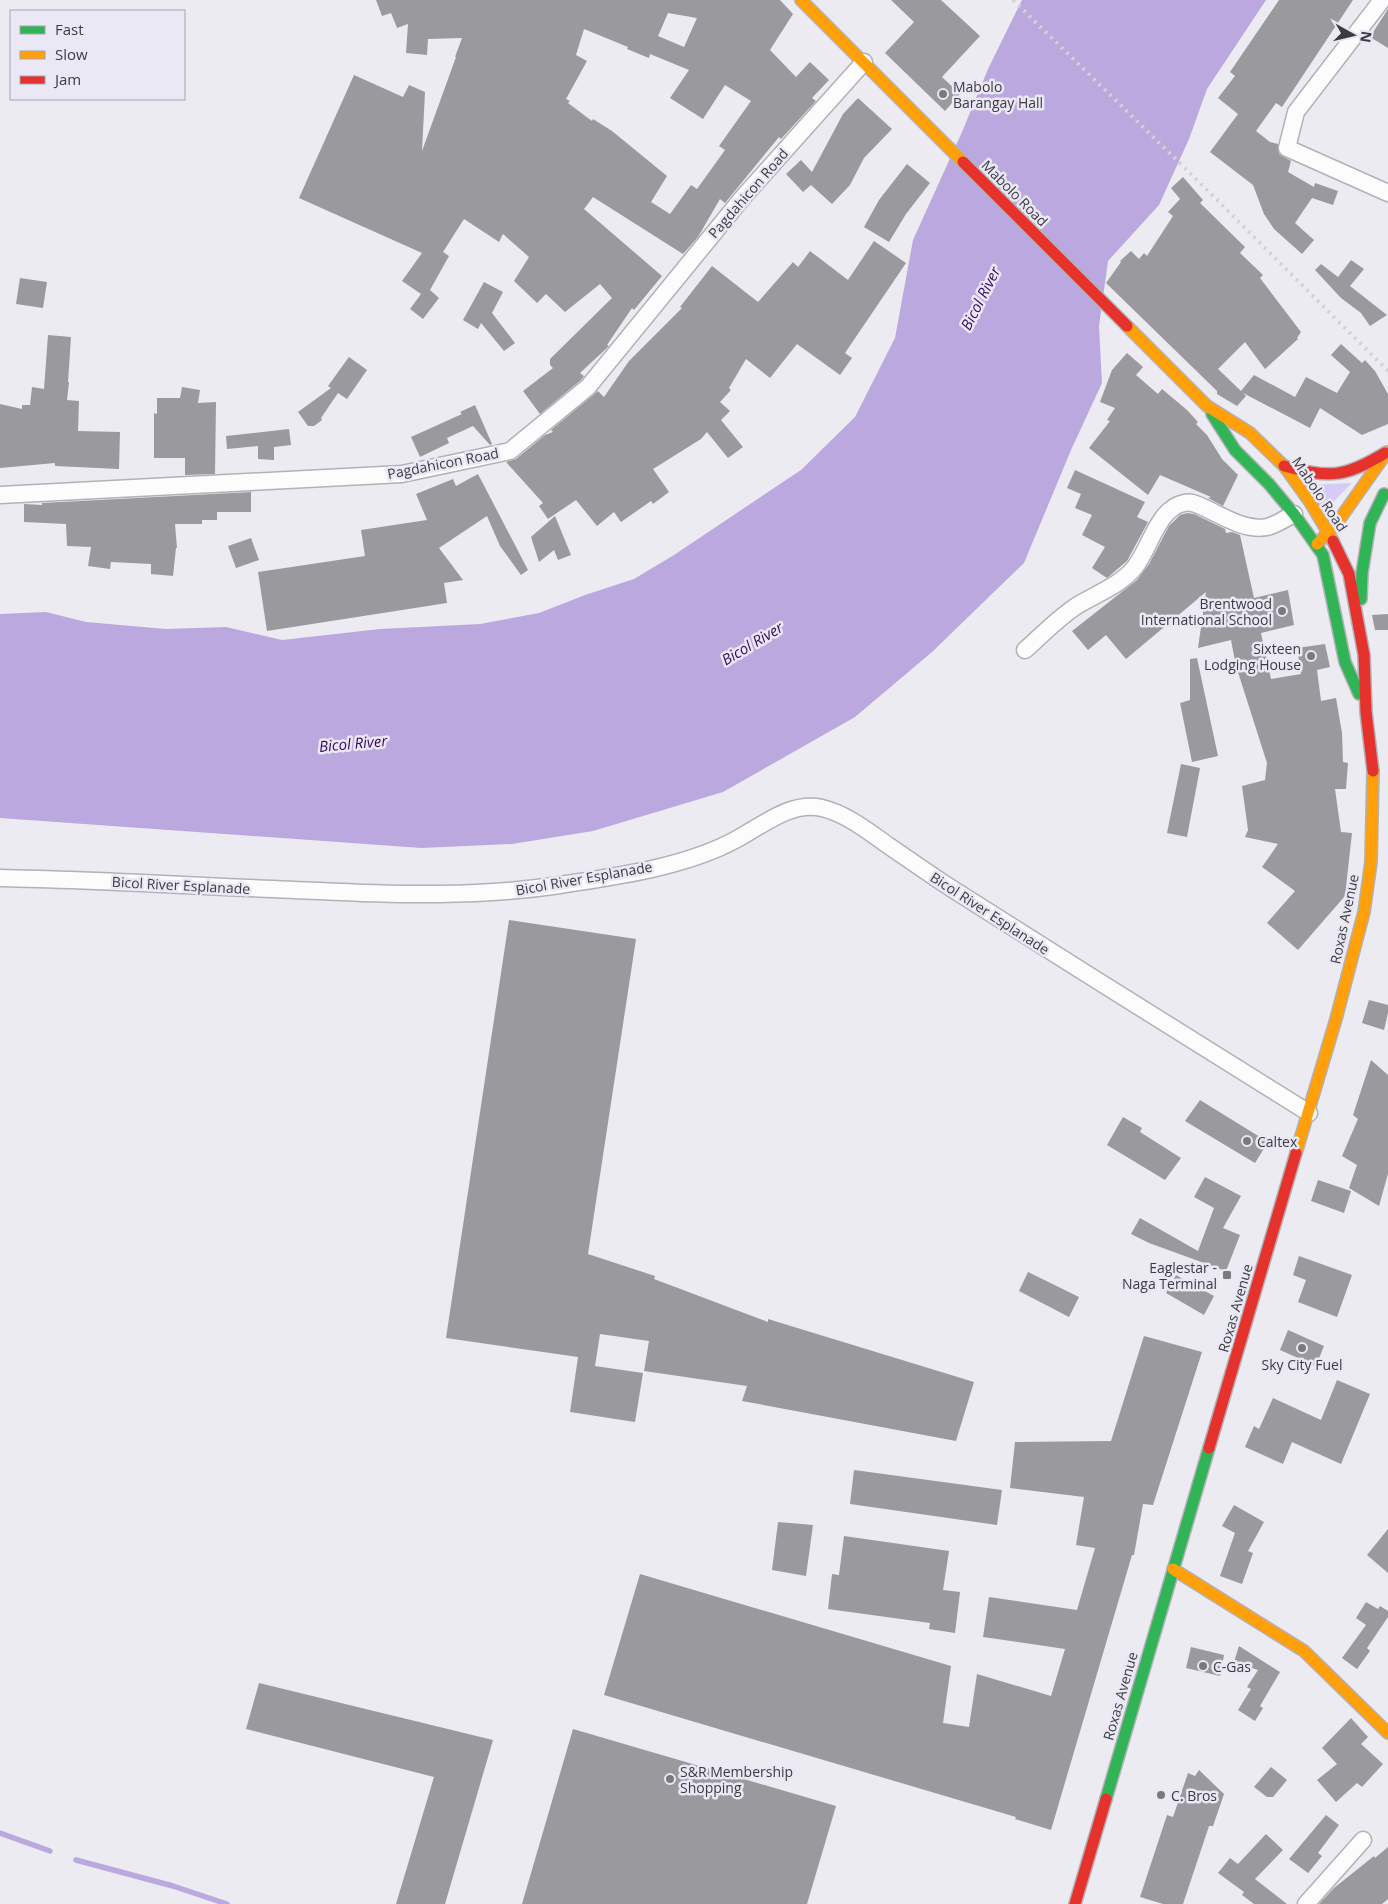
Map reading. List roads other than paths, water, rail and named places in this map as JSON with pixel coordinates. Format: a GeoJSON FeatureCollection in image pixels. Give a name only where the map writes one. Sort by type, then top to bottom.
{"type":"FeatureCollection","features":[{"type":"Feature","properties":{"kind":"main road","name":"Mabolo Road"},"geometry":{"type":"LineString","coordinates":[[804,1],[1139,339],[1208,406],[1250,434],[1284,466],[1336,539]]}},
{"type":"Feature","properties":{"kind":"main road","name":"Mabolo Road"},"geometry":{"type":"LineString","coordinates":[[1208,406],[1235,450],[1269,484],[1317,544]]}},
{"type":"Feature","properties":{"kind":"main road"},"geometry":{"type":"LineString","coordinates":[[1284,466],[1317,475],[1344,474],[1360,469],[1387,452]]}},
{"type":"Feature","properties":{"kind":"main road"},"geometry":{"type":"LineString","coordinates":[[1323,555],[1336,539],[1355,500],[1387,452]]}},
{"type":"Feature","properties":{"kind":"main road"},"geometry":{"type":"LineString","coordinates":[[1361,522],[1386,492]]}},
{"type":"Feature","properties":{"kind":"main road"},"geometry":{"type":"LineString","coordinates":[[1359,630],[1366,547],[1370,523],[1386,492]]}},
{"type":"Feature","properties":{"kind":"main road"},"geometry":{"type":"LineString","coordinates":[[1317,544],[1336,539]]}},
{"type":"Feature","properties":{"kind":"main road","name":"Roxas Avenue"},"geometry":{"type":"LineString","coordinates":[[1075,1904],[1309,1113],[1364,912],[1371,862],[1373,774],[1366,712],[1364,655],[1349,574],[1336,539]]}},
{"type":"Feature","properties":{"kind":"main road","name":"Roxas Avenue"},"geometry":{"type":"LineString","coordinates":[[1317,544],[1323,555],[1345,662],[1366,712]]}},
{"type":"Feature","properties":{"kind":"main road"},"geometry":{"type":"LineString","coordinates":[[1174,1569],[1304,1651],[1388,1733]]}},
{"type":"Feature","properties":{"kind":"street"},"geometry":{"type":"LineString","coordinates":[[1382,0],[1296,112],[1287,148],[1388,193]]}},
{"type":"Feature","properties":{"kind":"street","name":"Pagdahicon Road"},"geometry":{"type":"LineString","coordinates":[[0,495],[402,474],[510,450],[588,387],[744,196],[864,62]]}},
{"type":"Feature","properties":{"kind":"street"},"geometry":{"type":"LineString","coordinates":[[1025,650],[1076,606],[1109,589],[1134,569],[1147,550],[1162,518],[1174,505],[1186,502],[1195,503],[1224,518],[1254,528],[1268,527],[1294,514]]}},
{"type":"Feature","properties":{"kind":"street","name":"Bicol River Esplanade"},"geometry":{"type":"LineString","coordinates":[[0,878],[359,893],[493,893],[619,876],[679,861],[733,841],[796,808],[816,807],[834,811],[862,828],[1060,958],[1309,1113]]}},
{"type":"Feature","properties":{"kind":"street"},"geometry":{"type":"LineString","coordinates":[[1306,1904],[1363,1840]]}},
{"type":"Feature","properties":{"kind":"water","name":"Bicol River"},"geometry":{"type":"Polygon","coordinates":[[[1022,0],[1266,0],[1207,89],[1189,139],[1159,205],[1108,261],[1099,326],[1102,383],[1071,450],[1024,563],[932,652],[855,717],[723,792],[593,831],[512,844],[421,848],[0,818],[0,614],[46,612],[86,622],[166,629],[226,627],[282,640],[380,629],[480,624],[539,613],[634,579],[674,555],[801,470],[855,417],[895,338],[913,240],[988,69],[1022,0]]]}},
{"type":"Feature","properties":{"kind":"waterway"},"geometry":{"type":"LineString","coordinates":[[0,1833],[50,1851]]}},
{"type":"Feature","properties":{"kind":"waterway"},"geometry":{"type":"LineString","coordinates":[[76,1860],[173,1886],[227,1904]]}},
{"type":"Feature","properties":{"kind":"railway"},"geometry":{"type":"LineString","coordinates":[[1013,0],[1388,371]]}},
{"type":"Feature","properties":{"kind":"place","name":"Mabolo Barangay Hall"},"geometry":{"type":"Point","coordinates":[943,94]}},
{"type":"Feature","properties":{"kind":"place","name":"Brentwood International School"},"geometry":{"type":"Point","coordinates":[1282,611]}},
{"type":"Feature","properties":{"kind":"place","name":"Sixteen Lodging House"},"geometry":{"type":"Point","coordinates":[1311,656]}},
{"type":"Feature","properties":{"kind":"place","name":"Caltex"},"geometry":{"type":"Point","coordinates":[1247,1141]}},
{"type":"Feature","properties":{"kind":"place","name":"Eaglestar - Naga Terminal"},"geometry":{"type":"Point","coordinates":[1227,1275]}},
{"type":"Feature","properties":{"kind":"place","name":"Sky City Fuel"},"geometry":{"type":"Point","coordinates":[1302,1348]}},
{"type":"Feature","properties":{"kind":"place","name":"C-Gas"},"geometry":{"type":"Point","coordinates":[1203,1666]}},
{"type":"Feature","properties":{"kind":"place","name":"S&R Membership Shopping"},"geometry":{"type":"Point","coordinates":[670,1779]}},
{"type":"Feature","properties":{"kind":"place","name":"C. Bros"},"geometry":{"type":"Point","coordinates":[1161,1795]}}]}
